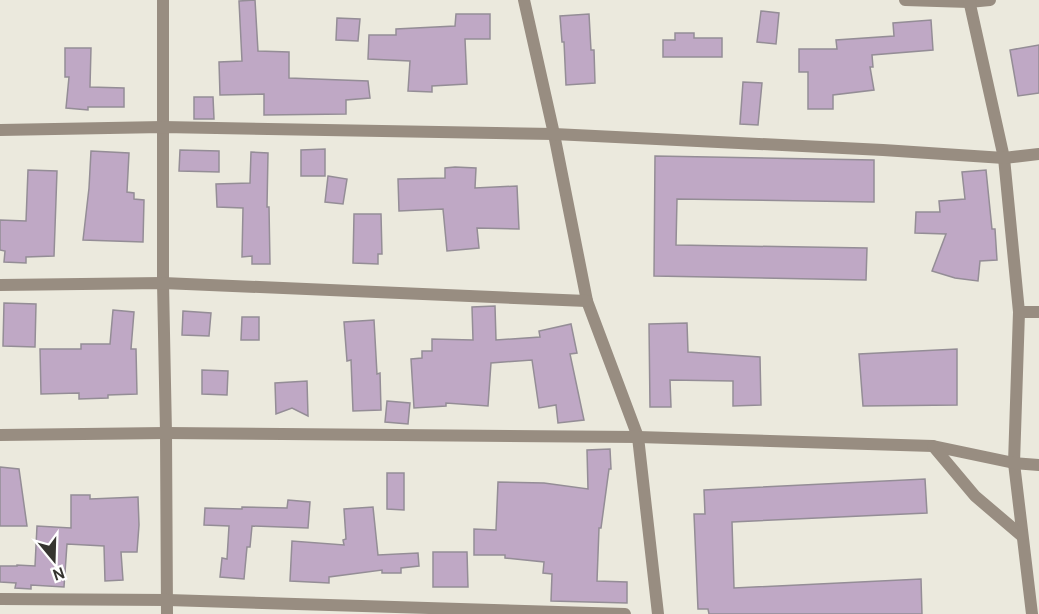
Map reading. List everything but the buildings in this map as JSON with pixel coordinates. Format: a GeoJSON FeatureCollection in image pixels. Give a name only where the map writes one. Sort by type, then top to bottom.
{"type":"FeatureCollection","features":[{"type":"Feature","properties":{"kind":"street"},"geometry":{"type":"LineString","coordinates":[[164,0],[163,283],[167,614]]}},
{"type":"Feature","properties":{"kind":"street"},"geometry":{"type":"LineString","coordinates":[[524,0],[554,134],[587,301],[638,436],[658,614]]}},
{"type":"Feature","properties":{"kind":"street"},"geometry":{"type":"LineString","coordinates":[[905,0],[990,0]]}},
{"type":"Feature","properties":{"kind":"street"},"geometry":{"type":"LineString","coordinates":[[969,1],[1004,158],[1019,312],[1014,463],[1032,614]]}},
{"type":"Feature","properties":{"kind":"street"},"geometry":{"type":"LineString","coordinates":[[0,130],[163,127],[554,134],[1004,158],[1039,154]]}},
{"type":"Feature","properties":{"kind":"street"},"geometry":{"type":"LineString","coordinates":[[0,285],[163,283],[587,301]]}},
{"type":"Feature","properties":{"kind":"street"},"geometry":{"type":"LineString","coordinates":[[1019,312],[1039,312]]}},
{"type":"Feature","properties":{"kind":"street"},"geometry":{"type":"LineString","coordinates":[[0,435],[166,433],[638,436],[933,446],[1014,463],[1039,465]]}},
{"type":"Feature","properties":{"kind":"street"},"geometry":{"type":"LineString","coordinates":[[933,446],[975,496],[1022,536]]}},
{"type":"Feature","properties":{"kind":"street"},"geometry":{"type":"LineString","coordinates":[[0,599],[168,600],[625,614]]}}]}
